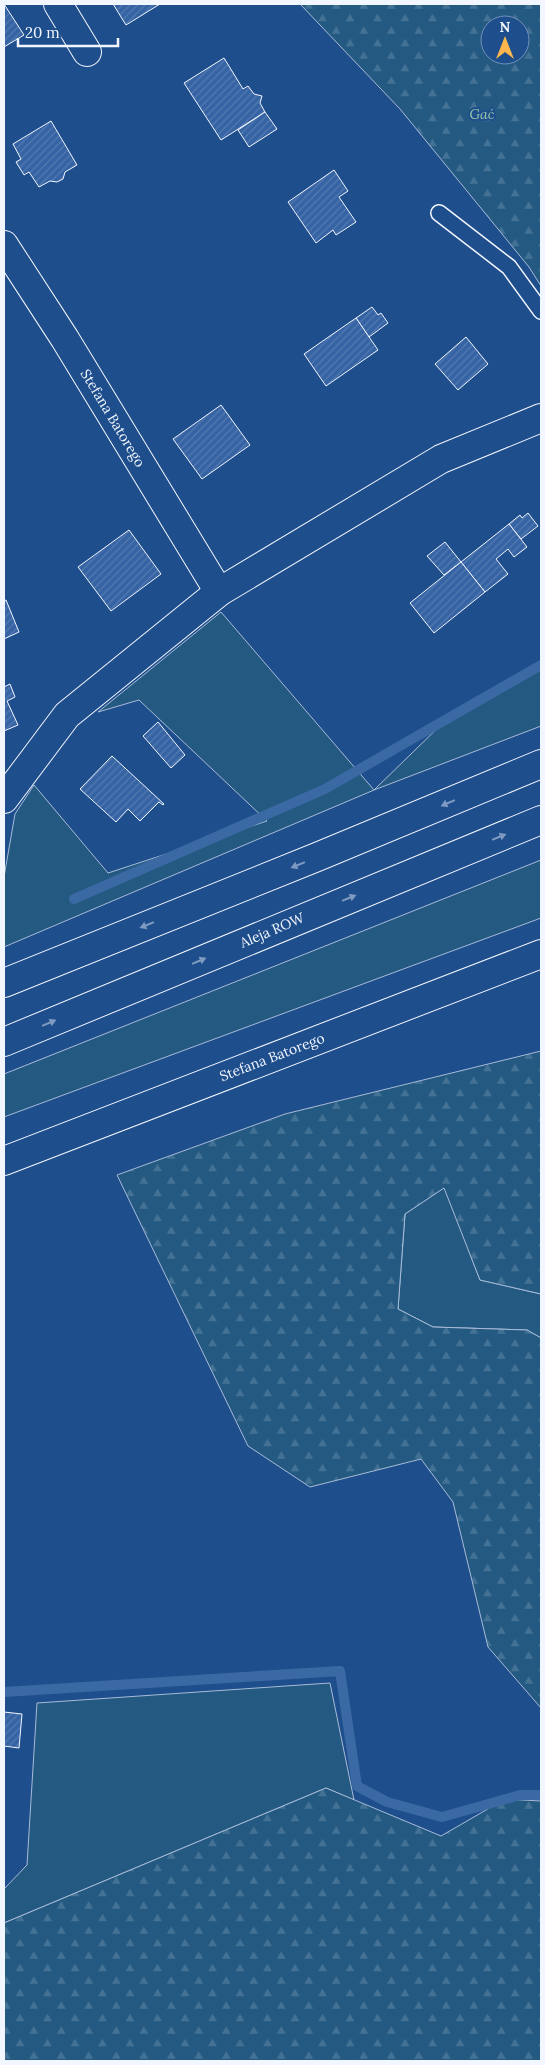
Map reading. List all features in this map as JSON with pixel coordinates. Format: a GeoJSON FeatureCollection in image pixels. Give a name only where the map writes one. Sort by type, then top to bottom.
{"type":"FeatureCollection","features":[{"type":"Feature","properties":{"kind":"street"},"geometry":{"type":"LineString","coordinates":[[58,4],[87,52]]}},
{"type":"Feature","properties":{"kind":"street","name":"Stefana Batorego"},"geometry":{"type":"LineString","coordinates":[[4,245],[65,339],[219,592]]}},
{"type":"Feature","properties":{"kind":"street"},"geometry":{"type":"LineString","coordinates":[[4,799],[67,715],[219,592],[441,459],[541,418]]}},
{"type":"Feature","properties":{"kind":"street"},"geometry":{"type":"LineString","coordinates":[[4,983],[317,857],[541,764]]}},
{"type":"Feature","properties":{"kind":"street","name":"Aleja ROW"},"geometry":{"type":"LineString","coordinates":[[4,1042],[541,820]]}},
{"type":"Feature","properties":{"kind":"street","name":"Stefana Batorego"},"geometry":{"type":"LineString","coordinates":[[4,1161],[541,954]]}},
{"type":"Feature","properties":{"kind":"lane"},"geometry":{"type":"LineString","coordinates":[[439,213],[508,267],[541,311]]}},
{"type":"Feature","properties":{"kind":"green space","name":"Gać"},"geometry":{"type":"Polygon","coordinates":[[[300,4],[541,4],[541,286],[529,267],[400,109],[300,4]]]}},
{"type":"Feature","properties":{"kind":"green space"},"geometry":{"type":"Polygon","coordinates":[[[221,612],[374,790],[4,947],[4,877],[15,814],[34,785],[108,873],[267,821],[139,700],[98,712],[221,612]]]}},
{"type":"Feature","properties":{"kind":"green space"},"geometry":{"type":"Polygon","coordinates":[[[541,665],[541,726],[374,790],[448,718],[541,665]]]}},
{"type":"Feature","properties":{"kind":"green space"},"geometry":{"type":"Polygon","coordinates":[[[541,860],[541,918],[4,1117],[4,1074],[541,860]]]}},
{"type":"Feature","properties":{"kind":"green space"},"geometry":{"type":"Polygon","coordinates":[[[541,1051],[541,1294],[480,1280],[444,1188],[405,1214],[398,1309],[433,1327],[527,1330],[541,1338],[541,1708],[488,1647],[453,1502],[421,1459],[310,1487],[248,1446],[117,1175],[285,1114],[541,1051]]]}},
{"type":"Feature","properties":{"kind":"green space"},"geometry":{"type":"Polygon","coordinates":[[[445,1187],[480,1280],[541,1294],[541,1338],[527,1330],[433,1327],[398,1309],[405,1214],[445,1187]]]}},
{"type":"Feature","properties":{"kind":"green space"},"geometry":{"type":"Polygon","coordinates":[[[330,1683],[354,1800],[326,1788],[4,1923],[4,1889],[27,1865],[37,1703],[330,1683]]]}},
{"type":"Feature","properties":{"kind":"green space"},"geometry":{"type":"Polygon","coordinates":[[[326,1788],[441,1836],[505,1799],[541,1801],[541,2061],[4,2061],[4,1923],[326,1788]]]}},
{"type":"Feature","properties":{"kind":"building"},"geometry":{"type":"Polygon","coordinates":[[[4,4],[24,35],[4,47],[4,4]]]}},
{"type":"Feature","properties":{"kind":"building"},"geometry":{"type":"Polygon","coordinates":[[[113,4],[160,4],[126,25],[113,4]]]}},
{"type":"Feature","properties":{"kind":"building"},"geometry":{"type":"Polygon","coordinates":[[[224,58],[243,89],[248,86],[254,94],[262,96],[260,103],[265,112],[221,140],[184,83],[224,58]]]}},
{"type":"Feature","properties":{"kind":"building"},"geometry":{"type":"Polygon","coordinates":[[[265,112],[277,129],[249,147],[238,130],[265,112]]]}},
{"type":"Feature","properties":{"kind":"building"},"geometry":{"type":"Polygon","coordinates":[[[51,121],[77,165],[65,172],[63,179],[57,182],[50,181],[39,187],[29,172],[24,175],[16,162],[21,159],[13,144],[51,121]]]}},
{"type":"Feature","properties":{"kind":"building"},"geometry":{"type":"Polygon","coordinates":[[[334,170],[348,191],[339,197],[356,222],[336,235],[333,230],[316,243],[288,202],[334,170]]]}},
{"type":"Feature","properties":{"kind":"building"},"geometry":{"type":"Polygon","coordinates":[[[372,307],[378,315],[381,313],[388,323],[369,337],[356,318],[372,307]]]}},
{"type":"Feature","properties":{"kind":"building"},"geometry":{"type":"Polygon","coordinates":[[[356,318],[378,350],[326,386],[304,354],[356,318]]]}},
{"type":"Feature","properties":{"kind":"building"},"geometry":{"type":"Polygon","coordinates":[[[466,337],[488,364],[458,390],[435,364],[466,337]]]}},
{"type":"Feature","properties":{"kind":"building"},"geometry":{"type":"Polygon","coordinates":[[[221,405],[250,445],[202,479],[173,439],[221,405]]]}},
{"type":"Feature","properties":{"kind":"building"},"geometry":{"type":"Polygon","coordinates":[[[528,513],[538,526],[521,539],[509,524],[520,515],[522,518],[528,513]]]}},
{"type":"Feature","properties":{"kind":"building"},"geometry":{"type":"Polygon","coordinates":[[[509,524],[527,547],[514,557],[508,549],[496,559],[508,574],[485,592],[461,562],[509,524]]]}},
{"type":"Feature","properties":{"kind":"building"},"geometry":{"type":"Polygon","coordinates":[[[129,530],[161,574],[111,611],[78,567],[129,530]]]}},
{"type":"Feature","properties":{"kind":"building"},"geometry":{"type":"Polygon","coordinates":[[[445,542],[461,562],[444,575],[427,556],[445,542]]]}},
{"type":"Feature","properties":{"kind":"building"},"geometry":{"type":"Polygon","coordinates":[[[461,562],[485,592],[434,633],[410,603],[461,562]]]}},
{"type":"Feature","properties":{"kind":"building"},"geometry":{"type":"Polygon","coordinates":[[[6,600],[19,632],[4,639],[4,601],[6,600]]]}},
{"type":"Feature","properties":{"kind":"building"},"geometry":{"type":"Polygon","coordinates":[[[10,684],[15,697],[7,701],[18,725],[4,731],[4,687],[10,684]]]}},
{"type":"Feature","properties":{"kind":"building"},"geometry":{"type":"Polygon","coordinates":[[[158,722],[185,755],[171,768],[143,736],[158,722]]]}},
{"type":"Feature","properties":{"kind":"building"},"geometry":{"type":"Polygon","coordinates":[[[112,756],[164,804],[159,802],[140,821],[128,809],[116,822],[80,789],[112,756]]]}},
{"type":"Feature","properties":{"kind":"building"},"geometry":{"type":"Polygon","coordinates":[[[4,1712],[22,1714],[19,1748],[4,1746],[4,1712]]]}},
{"type":"Feature","properties":{"kind":"waterway"},"geometry":{"type":"LineString","coordinates":[[74,899],[325,789],[541,665]]}},
{"type":"Feature","properties":{"kind":"waterway"},"geometry":{"type":"LineString","coordinates":[[4,1692],[340,1671],[357,1786],[387,1802],[442,1817],[520,1795],[541,1795]]}}]}
